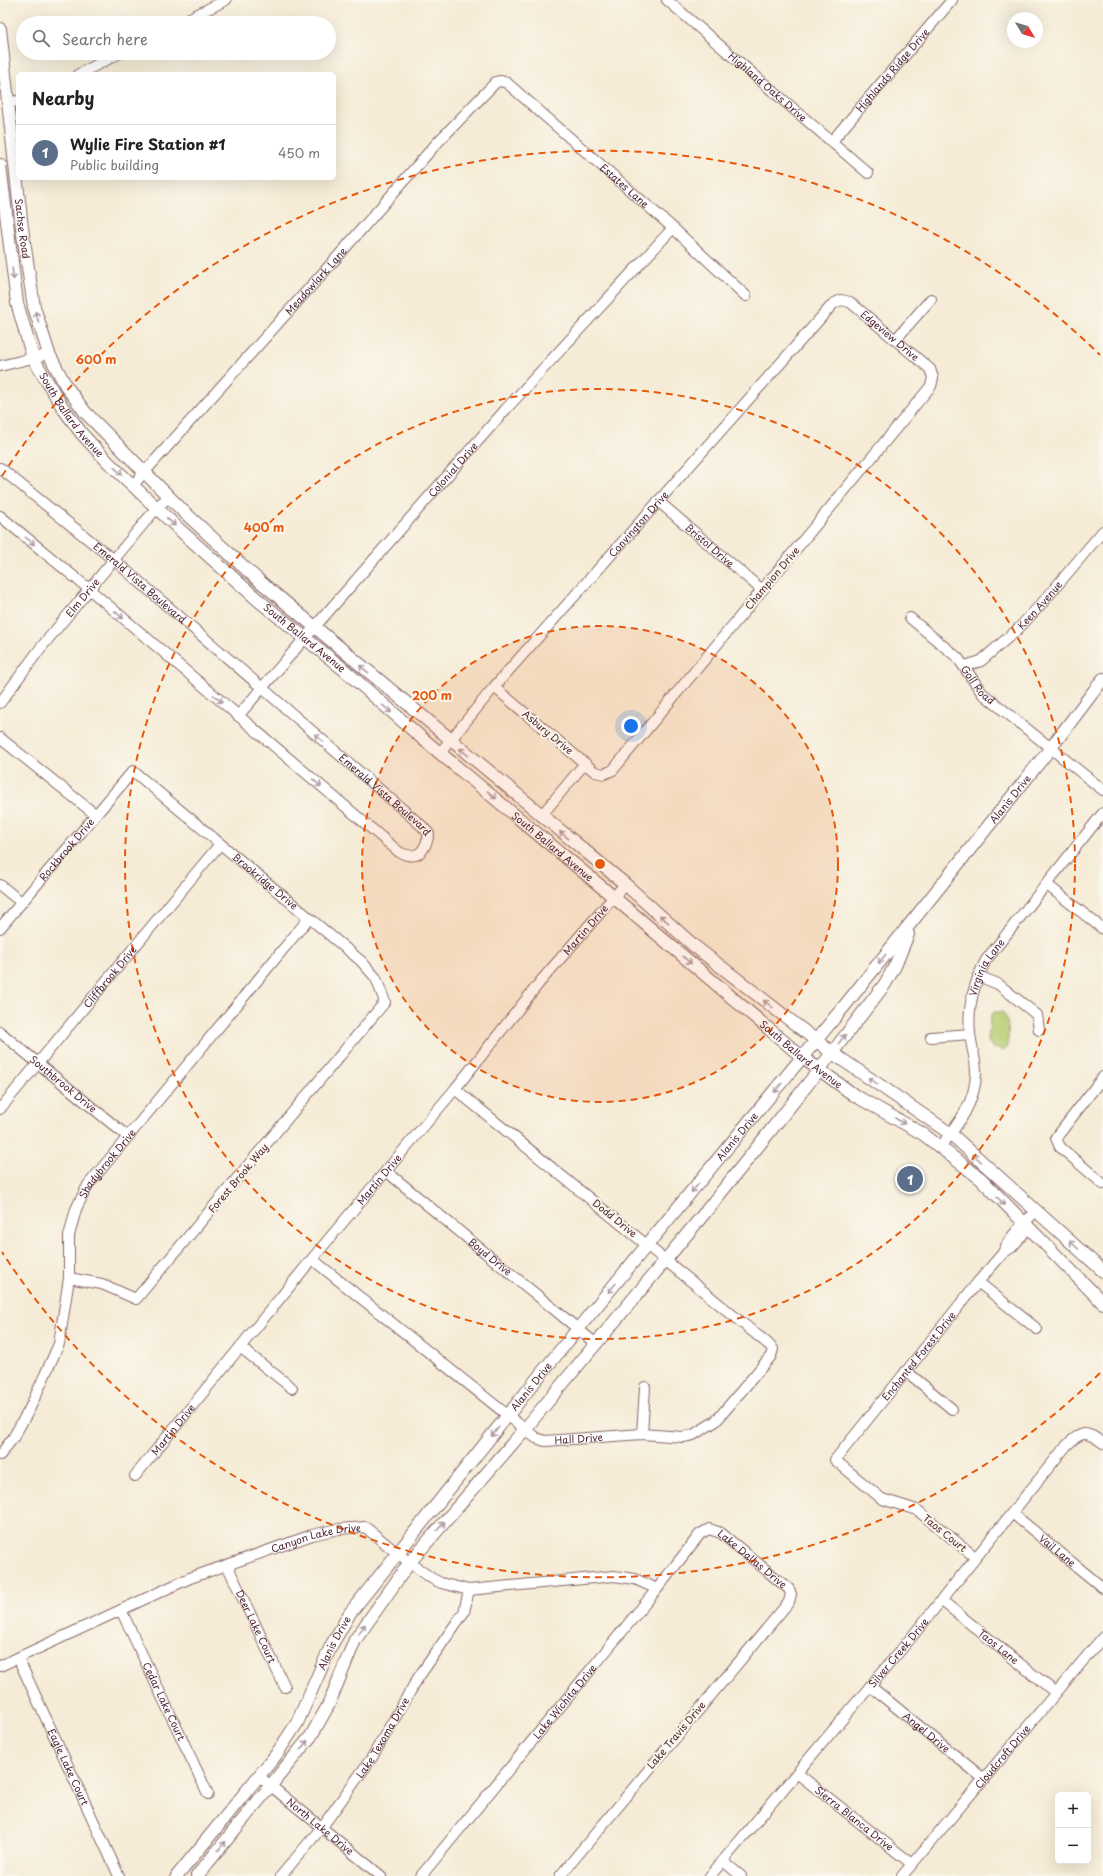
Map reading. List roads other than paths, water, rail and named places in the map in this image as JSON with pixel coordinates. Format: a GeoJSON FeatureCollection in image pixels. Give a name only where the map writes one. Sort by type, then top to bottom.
{"type":"FeatureCollection","features":[{"type":"Feature","properties":{"kind":"main road","name":"Sachse Road"},"geometry":{"type":"LineString","coordinates":[[0,29],[13,102],[16,144]]}},
{"type":"Feature","properties":{"kind":"main road","name":"Sachse Road"},"geometry":{"type":"LineString","coordinates":[[0,165],[17,303],[33,358]]}},
{"type":"Feature","properties":{"kind":"main road","name":"Sachse Road"},"geometry":{"type":"LineString","coordinates":[[19,180],[22,228],[34,307],[50,354]]}},
{"type":"Feature","properties":{"kind":"main road","name":"South Ballard Avenue"},"geometry":{"type":"LineString","coordinates":[[50,354],[66,386],[85,412],[146,472],[169,497],[257,579],[450,741],[625,884],[693,945],[831,1052],[951,1134],[1103,1271]]}},
{"type":"Feature","properties":{"kind":"main road","name":"South Ballard Avenue"},"geometry":{"type":"LineString","coordinates":[[33,358],[63,408],[82,434],[157,508],[258,600],[614,897],[802,1057],[854,1095],[923,1134],[981,1179],[1024,1225],[1103,1303]]}},
{"type":"Feature","properties":{"kind":"main road","name":"Alanis Drive"},"geometry":{"type":"LineString","coordinates":[[177,1876],[260,1777],[276,1755],[297,1723],[331,1646],[350,1613],[508,1415],[648,1246],[915,918],[1050,749],[1103,679]]}},
{"type":"Feature","properties":{"kind":"main road","name":"Alanis Drive"},"geometry":{"type":"LineString","coordinates":[[197,1876],[312,1736],[328,1706],[355,1640],[410,1562],[525,1429],[819,1070],[831,1052],[885,984],[895,966],[915,918]]}},
{"type":"Feature","properties":{"kind":"street"},"geometry":{"type":"LineString","coordinates":[[194,16],[226,0]]}},
{"type":"Feature","properties":{"kind":"street","name":"Highland Oaks Drive"},"geometry":{"type":"LineString","coordinates":[[667,0],[868,173]]}},
{"type":"Feature","properties":{"kind":"street","name":"Highlands Ridge Drive"},"geometry":{"type":"LineString","coordinates":[[832,141],[952,0]]}},
{"type":"Feature","properties":{"kind":"street"},"geometry":{"type":"LineString","coordinates":[[83,72],[106,60]]}},
{"type":"Feature","properties":{"kind":"street","name":"Estates Lane"},"geometry":{"type":"LineString","coordinates":[[501,81],[507,83],[673,228],[746,296]]}},
{"type":"Feature","properties":{"kind":"street","name":"Meadowlark Lane"},"geometry":{"type":"LineString","coordinates":[[133,485],[436,144],[496,82],[501,81]]}},
{"type":"Feature","properties":{"kind":"street","name":"Colonial Drive"},"geometry":{"type":"LineString","coordinates":[[238,716],[506,409],[673,228]]}},
{"type":"Feature","properties":{"kind":"street"},"geometry":{"type":"LineString","coordinates":[[896,339],[931,299]]}},
{"type":"Feature","properties":{"kind":"street","name":"Edgeview Drive"},"geometry":{"type":"LineString","coordinates":[[841,300],[850,302],[896,339],[930,369],[933,378]]}},
{"type":"Feature","properties":{"kind":"street","name":"Convington Drive"},"geometry":{"type":"LineString","coordinates":[[440,753],[494,687],[658,501],[833,304],[841,300]]}},
{"type":"Feature","properties":{"kind":"street"},"geometry":{"type":"LineString","coordinates":[[0,366],[50,354]]}},
{"type":"Feature","properties":{"kind":"street","name":"Champion Drive"},"geometry":{"type":"LineString","coordinates":[[604,774],[613,770],[931,386],[933,378]]}},
{"type":"Feature","properties":{"kind":"street","name":"Emerald Vista Boulevard"},"geometry":{"type":"LineString","coordinates":[[0,468],[114,560],[422,826],[429,834],[426,846],[419,854],[408,857],[399,852],[89,589],[0,516]]}},
{"type":"Feature","properties":{"kind":"street","name":"Elm Drive"},"geometry":{"type":"LineString","coordinates":[[0,703],[39,650],[89,589],[157,508],[169,497]]}},
{"type":"Feature","properties":{"kind":"street","name":"Bristol Drive"},"geometry":{"type":"LineString","coordinates":[[658,501],[762,590]]}},
{"type":"Feature","properties":{"kind":"street","name":"Keen Avenue"},"geometry":{"type":"LineString","coordinates":[[965,666],[981,661],[1018,629],[1044,601],[1103,531]]}},
{"type":"Feature","properties":{"kind":"street","name":"Goll Road"},"geometry":{"type":"LineString","coordinates":[[910,618],[958,658],[965,666],[982,693],[1103,790]]}},
{"type":"Feature","properties":{"kind":"street","name":"Asbury Drive"},"geometry":{"type":"LineString","coordinates":[[494,687],[595,772],[604,774]]}},
{"type":"Feature","properties":{"kind":"street"},"geometry":{"type":"LineString","coordinates":[[0,738],[96,815]]}},
{"type":"Feature","properties":{"kind":"street"},"geometry":{"type":"LineString","coordinates":[[541,816],[585,763]]}},
{"type":"Feature","properties":{"kind":"street","name":"Rockbrook Drive"},"geometry":{"type":"LineString","coordinates":[[0,928],[133,771]]}},
{"type":"Feature","properties":{"kind":"street","name":"Brookridge Drive"},"geometry":{"type":"LineString","coordinates":[[133,771],[361,961],[376,978],[385,1002]]}},
{"type":"Feature","properties":{"kind":"street","name":"Virginia Lane"},"geometry":{"type":"LineString","coordinates":[[940,1147],[967,1111],[973,1092],[976,1073],[970,1034],[969,1016],[972,995],[978,976],[986,960],[1103,813]]}},
{"type":"Feature","properties":{"kind":"street","name":"Cliffbrook Drive"},"geometry":{"type":"LineString","coordinates":[[0,1109],[220,844]]}},
{"type":"Feature","properties":{"kind":"street"},"geometry":{"type":"LineString","coordinates":[[0,884],[21,902]]}},
{"type":"Feature","properties":{"kind":"street","name":"Martin Drive"},"geometry":{"type":"LineString","coordinates":[[135,1476],[312,1259],[455,1089],[540,982],[625,884]]}},
{"type":"Feature","properties":{"kind":"street"},"geometry":{"type":"LineString","coordinates":[[1046,884],[1103,929]]}},
{"type":"Feature","properties":{"kind":"street","name":"Shadybrook Drive"},"geometry":{"type":"LineString","coordinates":[[0,1455],[13,1438],[29,1410],[59,1344],[69,1278],[69,1236],[76,1209],[88,1185],[127,1136],[309,918]]}},
{"type":"Feature","properties":{"kind":"street"},"geometry":{"type":"LineString","coordinates":[[978,976],[998,984],[1037,1015],[1039,1030]]}},
{"type":"Feature","properties":{"kind":"street","name":"Forest Brook Way"},"geometry":{"type":"LineString","coordinates":[[69,1278],[102,1284],[136,1299],[385,1002]]}},
{"type":"Feature","properties":{"kind":"street","name":"Southbrook Drive"},"geometry":{"type":"LineString","coordinates":[[0,1032],[127,1136]]}},
{"type":"Feature","properties":{"kind":"street"},"geometry":{"type":"LineString","coordinates":[[931,1037],[970,1034]]}},
{"type":"Feature","properties":{"kind":"street"},"geometry":{"type":"LineString","coordinates":[[1103,1077],[1058,1135],[1056,1141],[1060,1147],[1103,1184]]}},
{"type":"Feature","properties":{"kind":"street","name":"Dodd Drive"},"geometry":{"type":"LineString","coordinates":[[455,1089],[665,1259],[773,1349]]}},
{"type":"Feature","properties":{"kind":"street","name":"Boyd Drive"},"geometry":{"type":"LineString","coordinates":[[386,1171],[595,1343]]}},
{"type":"Feature","properties":{"kind":"street","name":"Enchanted Forest Drive"},"geometry":{"type":"LineString","coordinates":[[834,1460],[1003,1253],[1008,1240],[1017,1228],[1024,1225],[1036,1210]]}},
{"type":"Feature","properties":{"kind":"street","name":"Hall Drive"},"geometry":{"type":"LineString","coordinates":[[312,1259],[536,1438],[545,1441],[642,1434],[683,1437],[693,1435],[716,1421],[771,1356],[773,1349]]}},
{"type":"Feature","properties":{"kind":"street"},"geometry":{"type":"LineString","coordinates":[[978,1282],[1037,1329]]}},
{"type":"Feature","properties":{"kind":"street"},"geometry":{"type":"LineString","coordinates":[[240,1348],[292,1388]]}},
{"type":"Feature","properties":{"kind":"street"},"geometry":{"type":"LineString","coordinates":[[906,1371],[952,1409]]}},
{"type":"Feature","properties":{"kind":"street"},"geometry":{"type":"LineString","coordinates":[[642,1434],[645,1387]]}},
{"type":"Feature","properties":{"kind":"street","name":"Silver Creek Drive"},"geometry":{"type":"LineString","coordinates":[[710,1876],[870,1686],[1066,1446],[1076,1436],[1086,1433],[1094,1436],[1103,1443]]}},
{"type":"Feature","properties":{"kind":"street","name":"Taos Court"},"geometry":{"type":"LineString","coordinates":[[834,1460],[882,1499],[917,1510],[975,1557]]}},
{"type":"Feature","properties":{"kind":"street","name":"Vail Lane"},"geometry":{"type":"LineString","coordinates":[[1012,1513],[1103,1588]]}},
{"type":"Feature","properties":{"kind":"street","name":"Canyon Lake Drive"},"geometry":{"type":"LineString","coordinates":[[0,1666],[190,1578],[312,1535],[339,1529],[365,1526],[397,1553],[431,1578],[441,1583],[469,1590],[614,1576],[635,1580],[657,1590]]}},
{"type":"Feature","properties":{"kind":"street","name":"Lake Wichita Drive"},"geometry":{"type":"LineString","coordinates":[[421,1876],[657,1590],[700,1534],[710,1529]]}},
{"type":"Feature","properties":{"kind":"street","name":"Lake Dallas Drive"},"geometry":{"type":"LineString","coordinates":[[710,1529],[721,1533],[789,1588],[791,1594]]}},
{"type":"Feature","properties":{"kind":"street","name":"Deer Lake Court"},"geometry":{"type":"LineString","coordinates":[[227,1565],[285,1687]]}},
{"type":"Feature","properties":{"kind":"street","name":"Lake Texoma Drive"},"geometry":{"type":"LineString","coordinates":[[281,1876],[322,1827],[372,1759],[418,1678],[464,1612],[469,1590]]}},
{"type":"Feature","properties":{"kind":"street","name":"Lake Travis Drive"},"geometry":{"type":"LineString","coordinates":[[560,1876],[789,1602],[791,1594]]}},
{"type":"Feature","properties":{"kind":"street","name":"Taos Lane"},"geometry":{"type":"LineString","coordinates":[[941,1600],[1056,1693]]}},
{"type":"Feature","properties":{"kind":"street","name":"Cedar Lake Court"},"geometry":{"type":"LineString","coordinates":[[121,1610],[208,1794]]}},
{"type":"Feature","properties":{"kind":"street","name":"Cloudcroft Drive"},"geometry":{"type":"LineString","coordinates":[[902,1876],[1103,1637]]}},
{"type":"Feature","properties":{"kind":"street","name":"Eagle Lake Court"},"geometry":{"type":"LineString","coordinates":[[18,1658],[119,1876]]}},
{"type":"Feature","properties":{"kind":"street","name":"Angel Drive"},"geometry":{"type":"LineString","coordinates":[[870,1686],[984,1779]]}},
{"type":"Feature","properties":{"kind":"street","name":"Sierra Blanca Drive"},"geometry":{"type":"LineString","coordinates":[[797,1773],[912,1864]]}},
{"type":"Feature","properties":{"kind":"street","name":"North Lake Drive"},"geometry":{"type":"LineString","coordinates":[[260,1777],[380,1876]]}},
{"type":"Feature","properties":{"kind":"street"},"geometry":{"type":"LineString","coordinates":[[723,1861],[741,1876]]}},
{"type":"Feature","properties":{"kind":"place","name":"Wylie Fire Station #1"},"geometry":{"type":"Point","coordinates":[910,1179]}}]}
